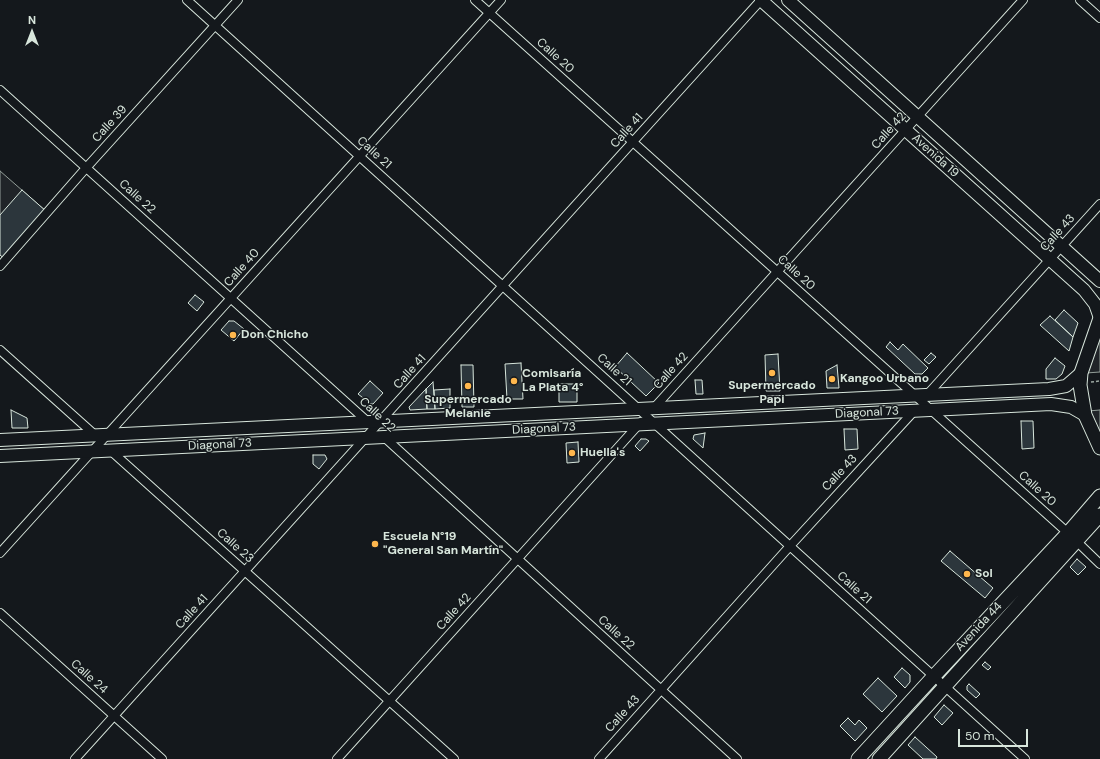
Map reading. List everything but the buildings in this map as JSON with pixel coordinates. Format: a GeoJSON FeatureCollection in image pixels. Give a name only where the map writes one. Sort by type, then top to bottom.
{"type":"FeatureCollection","features":[{"type":"Feature","properties":{"kind":"main road","name":"Avenida 19"},"geometry":{"type":"LineString","coordinates":[[761,0],[1091,297],[1100,318]]}},
{"type":"Feature","properties":{"kind":"main road","name":"Avenida 19"},"geometry":{"type":"LineString","coordinates":[[788,0],[1100,281]]}},
{"type":"Feature","properties":{"kind":"main road"},"geometry":{"type":"LineString","coordinates":[[1100,318],[1080,373],[1081,396],[1085,415],[1100,448]]}},
{"type":"Feature","properties":{"kind":"main road","name":"Diagonal 73"},"geometry":{"type":"LineString","coordinates":[[921,403],[1054,389],[1068,384],[1080,373]]}},
{"type":"Feature","properties":{"kind":"main road","name":"Diagonal 73"},"geometry":{"type":"LineString","coordinates":[[0,440],[377,427],[921,403],[1051,404],[1071,407],[1085,415]]}},
{"type":"Feature","properties":{"kind":"main road","name":"Diagonal 73"},"geometry":{"type":"LineString","coordinates":[[0,456],[366,438],[377,427]]}},
{"type":"Feature","properties":{"kind":"main road","name":"Avenida 44"},"geometry":{"type":"LineString","coordinates":[[879,759],[945,687],[1072,538],[1100,496]]}},
{"type":"Feature","properties":{"kind":"main road","name":"Avenida 44"},"geometry":{"type":"LineString","coordinates":[[858,759],[934,676],[1072,538],[1100,515]]}},
{"type":"Feature","properties":{"kind":"street","name":"Calle 21"},"geometry":{"type":"LineString","coordinates":[[187,0],[1025,759]]}},
{"type":"Feature","properties":{"kind":"street","name":"Calle 39"},"geometry":{"type":"LineString","coordinates":[[0,266],[86,168],[238,0]]}},
{"type":"Feature","properties":{"kind":"street","name":"Calle 20"},"geometry":{"type":"LineString","coordinates":[[475,0],[1100,564]]}},
{"type":"Feature","properties":{"kind":"street","name":"Calle 40"},"geometry":{"type":"LineString","coordinates":[[0,553],[93,451],[101,437],[231,298],[501,0]]}},
{"type":"Feature","properties":{"kind":"street","name":"Calle 41"},"geometry":{"type":"LineString","coordinates":[[377,427],[761,0]]}},
{"type":"Feature","properties":{"kind":"street","name":"Calle 42"},"geometry":{"type":"LineString","coordinates":[[338,759],[1023,0]]}},
{"type":"Feature","properties":{"kind":"street"},"geometry":{"type":"LineString","coordinates":[[1080,0],[1100,18]]}},
{"type":"Feature","properties":{"kind":"street","name":"Calle 22"},"geometry":{"type":"LineString","coordinates":[[0,90],[377,427],[518,560],[737,759]]}},
{"type":"Feature","properties":{"kind":"street","name":"Calle 43"},"geometry":{"type":"LineString","coordinates":[[599,759],[1100,204]]}},
{"type":"Feature","properties":{"kind":"street","name":"Calle 23"},"geometry":{"type":"LineString","coordinates":[[0,350],[101,437],[111,450],[454,759]]}},
{"type":"Feature","properties":{"kind":"street","name":"Calle 41"},"geometry":{"type":"LineString","coordinates":[[75,759],[366,438]]}},
{"type":"Feature","properties":{"kind":"street","name":"Calle 24"},"geometry":{"type":"LineString","coordinates":[[0,613],[162,759]]}},
{"type":"Feature","properties":{"kind":"shaded area"},"geometry":{"type":"Polygon","coordinates":[[[0,171],[47,212],[0,254],[0,171]]]}},
{"type":"Feature","properties":{"kind":"shaded area"},"geometry":{"type":"Polygon","coordinates":[[[1100,335],[1100,372],[1086,373],[1100,335]]]}},
{"type":"Feature","properties":{"kind":"shaded area"},"geometry":{"type":"Polygon","coordinates":[[[1100,410],[1100,435],[1088,411],[1100,410]]]}},
{"type":"Feature","properties":{"kind":"place","name":"Don Chicho"},"geometry":{"type":"Point","coordinates":[233,335]}},
{"type":"Feature","properties":{"kind":"place","name":"Supermercado Papi"},"geometry":{"type":"Point","coordinates":[772,373]}},
{"type":"Feature","properties":{"kind":"place","name":"Kangoo Urbano"},"geometry":{"type":"Point","coordinates":[832,379]}},
{"type":"Feature","properties":{"kind":"place","name":"Comisaría La Plata 4°"},"geometry":{"type":"Point","coordinates":[514,381]}},
{"type":"Feature","properties":{"kind":"place","name":"Supermercado Melanie"},"geometry":{"type":"Point","coordinates":[468,386]}},
{"type":"Feature","properties":{"kind":"place","name":"Huella's"},"geometry":{"type":"Point","coordinates":[572,453]}},
{"type":"Feature","properties":{"kind":"place","name":"Escuela N°19 \"General San Martín\""},"geometry":{"type":"Point","coordinates":[375,544]}},
{"type":"Feature","properties":{"kind":"place","name":"Sol"},"geometry":{"type":"Point","coordinates":[967,574]}}]}
